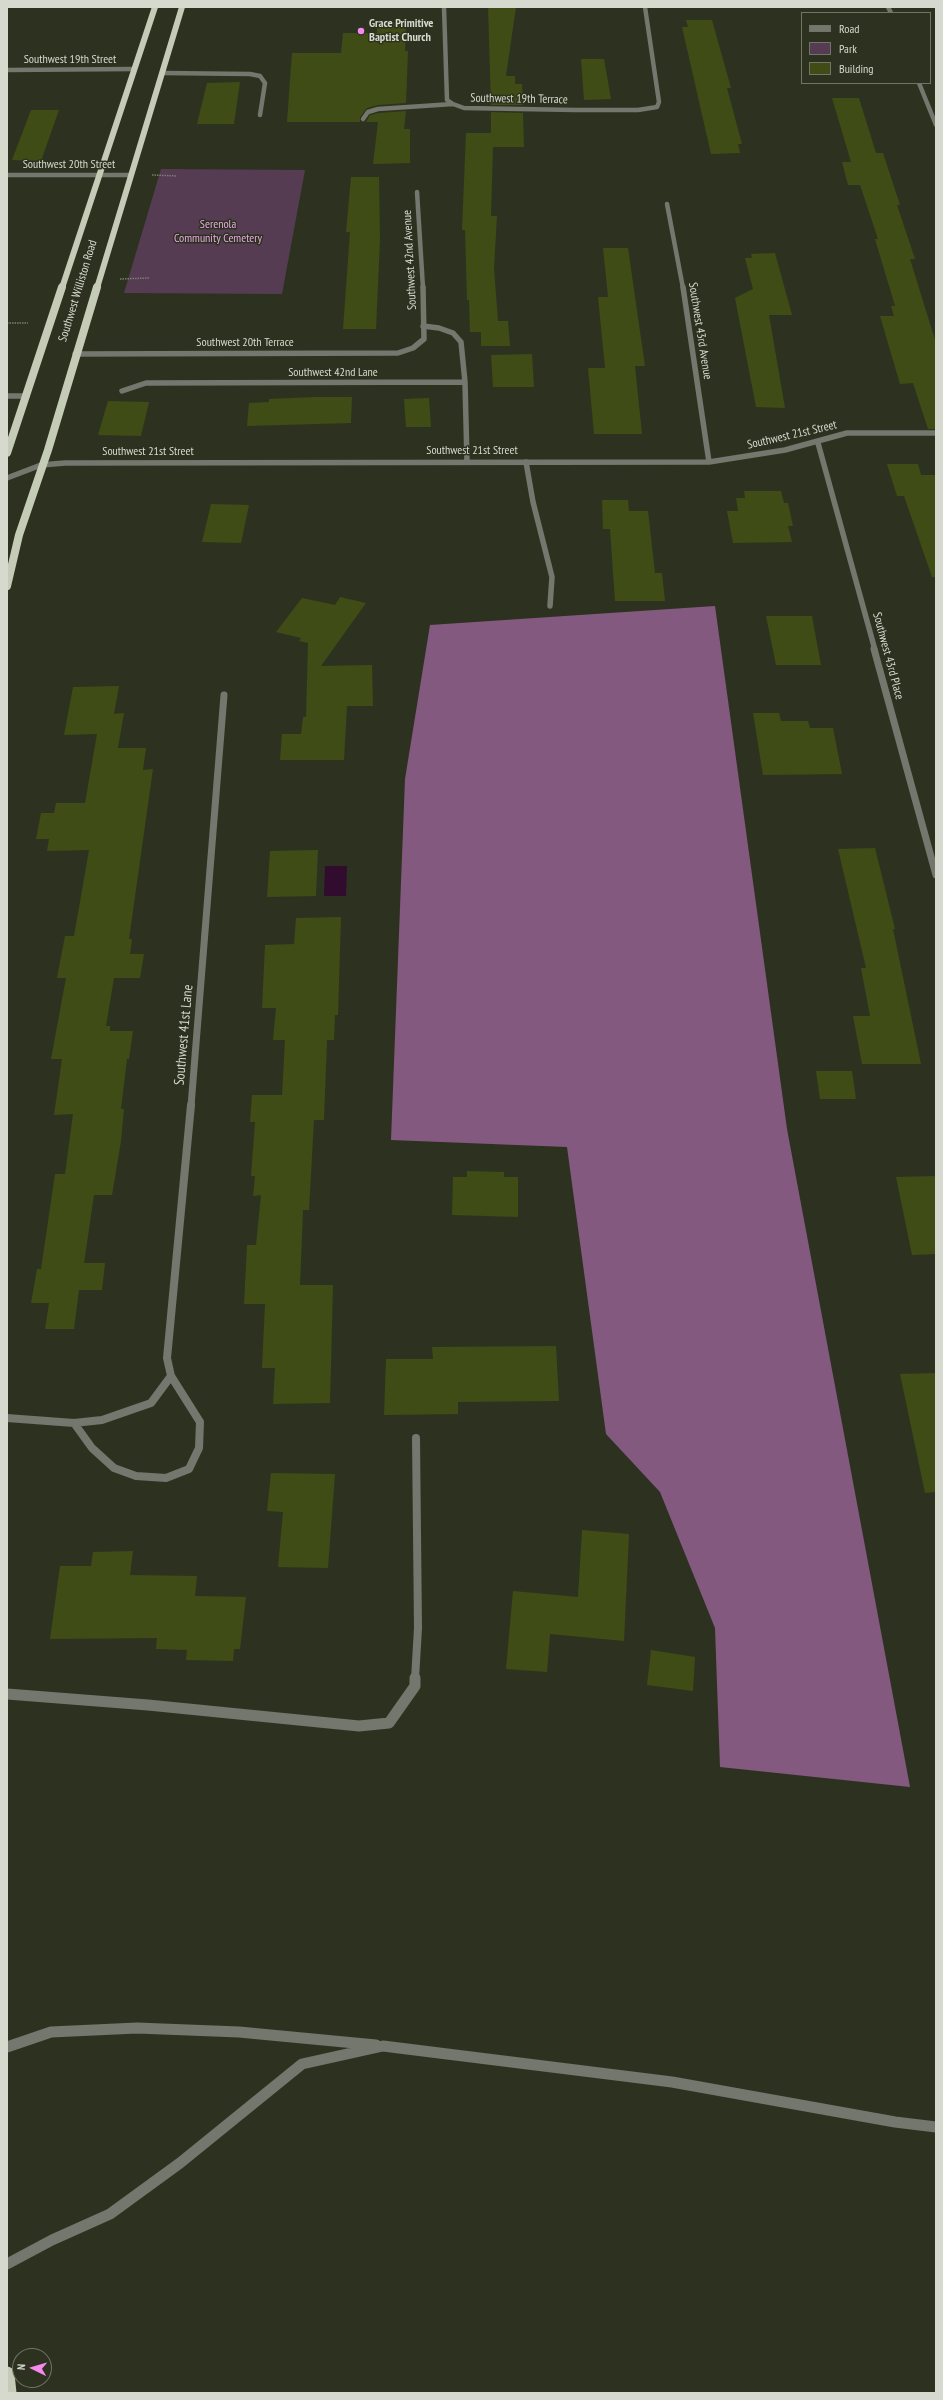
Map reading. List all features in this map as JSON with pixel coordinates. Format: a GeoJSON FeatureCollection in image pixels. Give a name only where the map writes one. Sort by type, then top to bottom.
{"type":"FeatureCollection","features":[{"type":"Feature","properties":{"kind":"highway","name":"Southwest Williston Road"},"geometry":{"type":"LineString","coordinates":[[7,453],[155,7]]}},
{"type":"Feature","properties":{"kind":"highway","name":"Southwest Williston Road"},"geometry":{"type":"LineString","coordinates":[[7,586],[20,535],[41,465],[182,7]]}},
{"type":"Feature","properties":{"kind":"highway"},"geometry":{"type":"LineString","coordinates":[[7,2374],[10,2393]]}},
{"type":"Feature","properties":{"kind":"street"},"geometry":{"type":"LineString","coordinates":[[444,7],[447,100],[453,104]]}},
{"type":"Feature","properties":{"kind":"street","name":"Southwest 19th Terrace"},"geometry":{"type":"LineString","coordinates":[[363,119],[368,112],[378,109],[453,104],[464,108],[567,110],[638,110],[656,107],[659,102],[645,7]]}},
{"type":"Feature","properties":{"kind":"street","name":"Southwest 19th Street"},"geometry":{"type":"LineString","coordinates":[[7,70],[134,69]]}},
{"type":"Feature","properties":{"kind":"street"},"geometry":{"type":"LineString","coordinates":[[162,73],[250,74],[260,76],[265,83],[260,115]]}},
{"type":"Feature","properties":{"kind":"street"},"geometry":{"type":"LineString","coordinates":[[919,84],[936,125]]}},
{"type":"Feature","properties":{"kind":"street","name":"Southwest 20th Street"},"geometry":{"type":"LineString","coordinates":[[7,175],[131,176]]}},
{"type":"Feature","properties":{"kind":"street","name":"Southwest 42nd Avenue"},"geometry":{"type":"LineString","coordinates":[[413,348],[424,339],[422,250],[417,192]]}},
{"type":"Feature","properties":{"kind":"street","name":"Southwest 43rd Avenue"},"geometry":{"type":"LineString","coordinates":[[667,204],[686,302],[710,462]]}},
{"type":"Feature","properties":{"kind":"street","name":"Southwest 42nd Avenue"},"geometry":{"type":"LineString","coordinates":[[423,326],[438,328],[453,333],[461,342],[465,382]]}},
{"type":"Feature","properties":{"kind":"street","name":"Southwest 20th Terrace"},"geometry":{"type":"LineString","coordinates":[[75,354],[398,353],[413,348]]}},
{"type":"Feature","properties":{"kind":"street"},"geometry":{"type":"LineString","coordinates":[[465,382],[467,462]]}},
{"type":"Feature","properties":{"kind":"street","name":"Southwest 42nd Lane"},"geometry":{"type":"LineString","coordinates":[[122,390],[146,383],[465,382]]}},
{"type":"Feature","properties":{"kind":"street"},"geometry":{"type":"LineString","coordinates":[[7,396],[27,396]]}},
{"type":"Feature","properties":{"kind":"street","name":"Southwest 21st Street"},"geometry":{"type":"LineString","coordinates":[[7,478],[41,465],[64,463],[710,462],[818,443],[847,433],[936,433]]}},
{"type":"Feature","properties":{"kind":"street","name":"Southwest 43rd Place"},"geometry":{"type":"LineString","coordinates":[[818,443],[936,875]]}},
{"type":"Feature","properties":{"kind":"street"},"geometry":{"type":"LineString","coordinates":[[526,462],[533,502],[552,577],[550,606]]}},
{"type":"Feature","properties":{"kind":"street","name":"Southwest 41st Lane"},"geometry":{"type":"LineString","coordinates":[[171,1376],[167,1358],[203,974],[224,695]]}},
{"type":"Feature","properties":{"kind":"street"},"geometry":{"type":"LineString","coordinates":[[7,1418],[74,1423],[102,1420],[151,1403],[171,1376],[200,1422],[199,1448],[189,1469],[166,1478],[136,1476],[114,1468],[92,1448],[74,1423]]}},
{"type":"Feature","properties":{"kind":"street"},"geometry":{"type":"LineString","coordinates":[[7,1694],[148,1705],[359,1726],[389,1722],[415,1686],[418,1628],[416,1438]]}},
{"type":"Feature","properties":{"kind":"street"},"geometry":{"type":"LineString","coordinates":[[7,2047],[51,2032],[137,2028],[239,2032],[383,2046],[672,2082],[895,2122],[936,2127]]}},
{"type":"Feature","properties":{"kind":"street"},"geometry":{"type":"LineString","coordinates":[[7,2264],[52,2240],[110,2214],[180,2163],[302,2064],[383,2046]]}},
{"type":"Feature","properties":{"kind":"path"},"geometry":{"type":"LineString","coordinates":[[131,176],[176,176]]}},
{"type":"Feature","properties":{"kind":"path"},"geometry":{"type":"LineString","coordinates":[[99,279],[148,278]]}},
{"type":"Feature","properties":{"kind":"green space","name":"Serenola Community Cemetery"},"geometry":{"type":"Polygon","coordinates":[[[161,169],[305,170],[282,294],[124,293],[161,169]]]}},
{"type":"Feature","properties":{"kind":"shaded area"},"geometry":{"type":"Polygon","coordinates":[[[715,606],[787,1129],[910,1787],[720,1767],[715,1628],[660,1492],[606,1434],[567,1147],[391,1140],[405,779],[430,625],[715,606]]]}},
{"type":"Feature","properties":{"kind":"shaded area"},"geometry":{"type":"Polygon","coordinates":[[[325,866],[347,866],[346,896],[324,896],[325,866]]]}},
{"type":"Feature","properties":{"kind":"building"},"geometry":{"type":"Polygon","coordinates":[[[488,7],[516,7],[506,76],[515,76],[515,84],[522,84],[523,105],[491,105],[488,7]]]}},
{"type":"Feature","properties":{"kind":"building"},"geometry":{"type":"Polygon","coordinates":[[[686,20],[712,20],[731,88],[727,88],[742,144],[738,144],[740,153],[711,154],[682,27],[688,27],[686,20]]]}},
{"type":"Feature","properties":{"kind":"building"},"geometry":{"type":"Polygon","coordinates":[[[377,23],[406,23],[405,51],[408,51],[406,103],[378,105],[367,108],[360,117],[360,122],[287,122],[292,53],[341,53],[343,33],[377,33],[377,23]]]}},
{"type":"Feature","properties":{"kind":"building"},"geometry":{"type":"Polygon","coordinates":[[[581,59],[604,59],[611,99],[584,100],[581,59]]]}},
{"type":"Feature","properties":{"kind":"building"},"geometry":{"type":"Polygon","coordinates":[[[240,82],[234,124],[197,124],[207,83],[240,82]]]}},
{"type":"Feature","properties":{"kind":"building"},"geometry":{"type":"Polygon","coordinates":[[[832,98],[859,98],[876,153],[883,153],[900,205],[897,205],[915,259],[910,259],[936,343],[936,429],[928,429],[913,383],[900,384],[880,316],[894,316],[891,306],[895,306],[875,239],[878,239],[860,185],[848,185],[842,162],[851,162],[832,98]]]}},
{"type":"Feature","properties":{"kind":"building"},"geometry":{"type":"Polygon","coordinates":[[[31,110],[59,110],[41,161],[12,160],[31,110]]]}},
{"type":"Feature","properties":{"kind":"building"},"geometry":{"type":"Polygon","coordinates":[[[406,111],[404,129],[410,129],[410,163],[373,164],[378,122],[366,122],[370,115],[406,111]]]}},
{"type":"Feature","properties":{"kind":"building"},"geometry":{"type":"Polygon","coordinates":[[[491,112],[523,113],[524,147],[493,147],[491,216],[497,216],[494,268],[498,321],[508,321],[510,346],[481,346],[481,332],[470,332],[469,300],[467,300],[465,230],[462,230],[466,133],[491,133],[491,112]]]}},
{"type":"Feature","properties":{"kind":"building"},"geometry":{"type":"Polygon","coordinates":[[[351,177],[379,177],[380,240],[376,329],[343,329],[350,232],[346,232],[351,177]]]}},
{"type":"Feature","properties":{"kind":"building"},"geometry":{"type":"Polygon","coordinates":[[[603,248],[628,248],[645,366],[635,366],[642,434],[594,434],[588,368],[605,368],[598,297],[608,297],[603,248]]]}},
{"type":"Feature","properties":{"kind":"building"},"geometry":{"type":"Polygon","coordinates":[[[775,253],[792,315],[769,315],[785,408],[756,407],[735,298],[753,289],[745,258],[752,258],[751,254],[775,253]]]}},
{"type":"Feature","properties":{"kind":"building"},"geometry":{"type":"Polygon","coordinates":[[[532,354],[534,387],[493,387],[491,355],[532,354]]]}},
{"type":"Feature","properties":{"kind":"building"},"geometry":{"type":"Polygon","coordinates":[[[352,397],[351,423],[247,426],[249,403],[269,402],[269,399],[352,397]]]}},
{"type":"Feature","properties":{"kind":"building"},"geometry":{"type":"Polygon","coordinates":[[[429,398],[431,427],[406,427],[404,399],[429,398]]]}},
{"type":"Feature","properties":{"kind":"building"},"geometry":{"type":"Polygon","coordinates":[[[108,401],[149,402],[141,436],[98,435],[108,401]]]}},
{"type":"Feature","properties":{"kind":"building"},"geometry":{"type":"Polygon","coordinates":[[[887,464],[918,464],[921,475],[936,475],[936,577],[932,577],[904,496],[897,496],[887,464]]]}},
{"type":"Feature","properties":{"kind":"building"},"geometry":{"type":"Polygon","coordinates":[[[744,491],[781,491],[784,503],[788,503],[793,526],[788,526],[792,542],[733,543],[727,511],[738,511],[736,498],[745,498],[744,491]]]}},
{"type":"Feature","properties":{"kind":"building"},"geometry":{"type":"Polygon","coordinates":[[[602,500],[628,500],[629,511],[648,511],[655,573],[662,573],[665,601],[615,601],[610,529],[603,529],[602,500]]]}},
{"type":"Feature","properties":{"kind":"building"},"geometry":{"type":"Polygon","coordinates":[[[211,504],[249,505],[241,543],[202,542],[211,504]]]}},
{"type":"Feature","properties":{"kind":"building"},"geometry":{"type":"Polygon","coordinates":[[[340,597],[366,603],[321,666],[372,665],[373,706],[347,706],[344,760],[280,760],[282,734],[301,734],[303,717],[306,717],[308,643],[299,641],[301,638],[276,632],[302,598],[335,605],[340,597]]]}},
{"type":"Feature","properties":{"kind":"building"},"geometry":{"type":"Polygon","coordinates":[[[766,616],[812,616],[821,665],[776,665],[766,616]]]}},
{"type":"Feature","properties":{"kind":"building"},"geometry":{"type":"Polygon","coordinates":[[[119,686],[114,714],[124,713],[118,748],[146,748],[143,770],[153,769],[129,939],[132,939],[130,954],[144,954],[140,978],[114,978],[106,1026],[110,1026],[110,1031],[133,1031],[129,1059],[127,1059],[121,1109],[124,1109],[121,1141],[112,1195],[94,1195],[84,1263],[105,1263],[102,1290],[79,1290],[74,1329],[45,1329],[49,1303],[31,1303],[37,1269],[41,1269],[55,1174],[65,1174],[73,1114],[54,1115],[62,1059],[51,1059],[66,978],[57,978],[65,936],[74,936],[89,850],[47,851],[49,839],[36,839],[41,813],[54,813],[56,803],[85,803],[97,734],[64,735],[73,687],[119,686]]]}},
{"type":"Feature","properties":{"kind":"building"},"geometry":{"type":"Polygon","coordinates":[[[753,713],[779,713],[781,721],[808,721],[810,728],[833,728],[842,774],[763,775],[753,713]]]}},
{"type":"Feature","properties":{"kind":"building"},"geometry":{"type":"Polygon","coordinates":[[[875,848],[895,929],[893,929],[921,1064],[862,1064],[853,1016],[870,1016],[861,968],[866,968],[838,849],[875,848]]]}},
{"type":"Feature","properties":{"kind":"building"},"geometry":{"type":"Polygon","coordinates":[[[318,850],[316,896],[267,897],[270,851],[318,850]]]}},
{"type":"Feature","properties":{"kind":"building"},"geometry":{"type":"Polygon","coordinates":[[[341,917],[338,1015],[335,1015],[334,1040],[327,1040],[324,1120],[314,1120],[309,1210],[303,1210],[300,1285],[333,1285],[330,1403],[273,1404],[275,1368],[262,1368],[265,1304],[244,1304],[247,1245],[256,1245],[261,1195],[253,1196],[255,1176],[251,1176],[255,1122],[250,1122],[252,1095],[282,1095],[285,1040],[273,1040],[276,1008],[262,1008],[265,945],[294,944],[296,918],[341,917]]]}},
{"type":"Feature","properties":{"kind":"building"},"geometry":{"type":"Polygon","coordinates":[[[816,1071],[852,1071],[856,1099],[820,1099],[816,1071]]]}},
{"type":"Feature","properties":{"kind":"building"},"geometry":{"type":"Polygon","coordinates":[[[467,1171],[504,1172],[504,1177],[518,1177],[518,1217],[452,1215],[453,1177],[467,1177],[467,1171]]]}},
{"type":"Feature","properties":{"kind":"building"},"geometry":{"type":"Polygon","coordinates":[[[936,1176],[936,1254],[912,1255],[896,1177],[936,1176]]]}},
{"type":"Feature","properties":{"kind":"building"},"geometry":{"type":"Polygon","coordinates":[[[556,1346],[559,1401],[458,1402],[458,1414],[384,1415],[386,1359],[433,1359],[432,1347],[556,1346]]]}},
{"type":"Feature","properties":{"kind":"building"},"geometry":{"type":"Polygon","coordinates":[[[936,1373],[936,1492],[925,1493],[900,1374],[936,1373]]]}},
{"type":"Feature","properties":{"kind":"building"},"geometry":{"type":"Polygon","coordinates":[[[271,1473],[335,1474],[328,1568],[278,1567],[283,1512],[267,1511],[271,1473]]]}},
{"type":"Feature","properties":{"kind":"building"},"geometry":{"type":"Polygon","coordinates":[[[582,1530],[629,1534],[624,1641],[550,1634],[547,1672],[506,1669],[513,1591],[578,1597],[582,1530]]]}},
{"type":"Feature","properties":{"kind":"building"},"geometry":{"type":"Polygon","coordinates":[[[133,1551],[130,1575],[197,1576],[195,1596],[246,1597],[240,1649],[234,1649],[233,1661],[186,1660],[187,1650],[156,1649],[157,1638],[50,1639],[60,1566],[91,1566],[93,1552],[133,1551]]]}},
{"type":"Feature","properties":{"kind":"building"},"geometry":{"type":"Polygon","coordinates":[[[651,1650],[695,1657],[693,1691],[647,1685],[651,1650]]]}},
{"type":"Feature","properties":{"kind":"place","name":"Grace Primitive Baptist Church"},"geometry":{"type":"Point","coordinates":[361,31]}}]}
